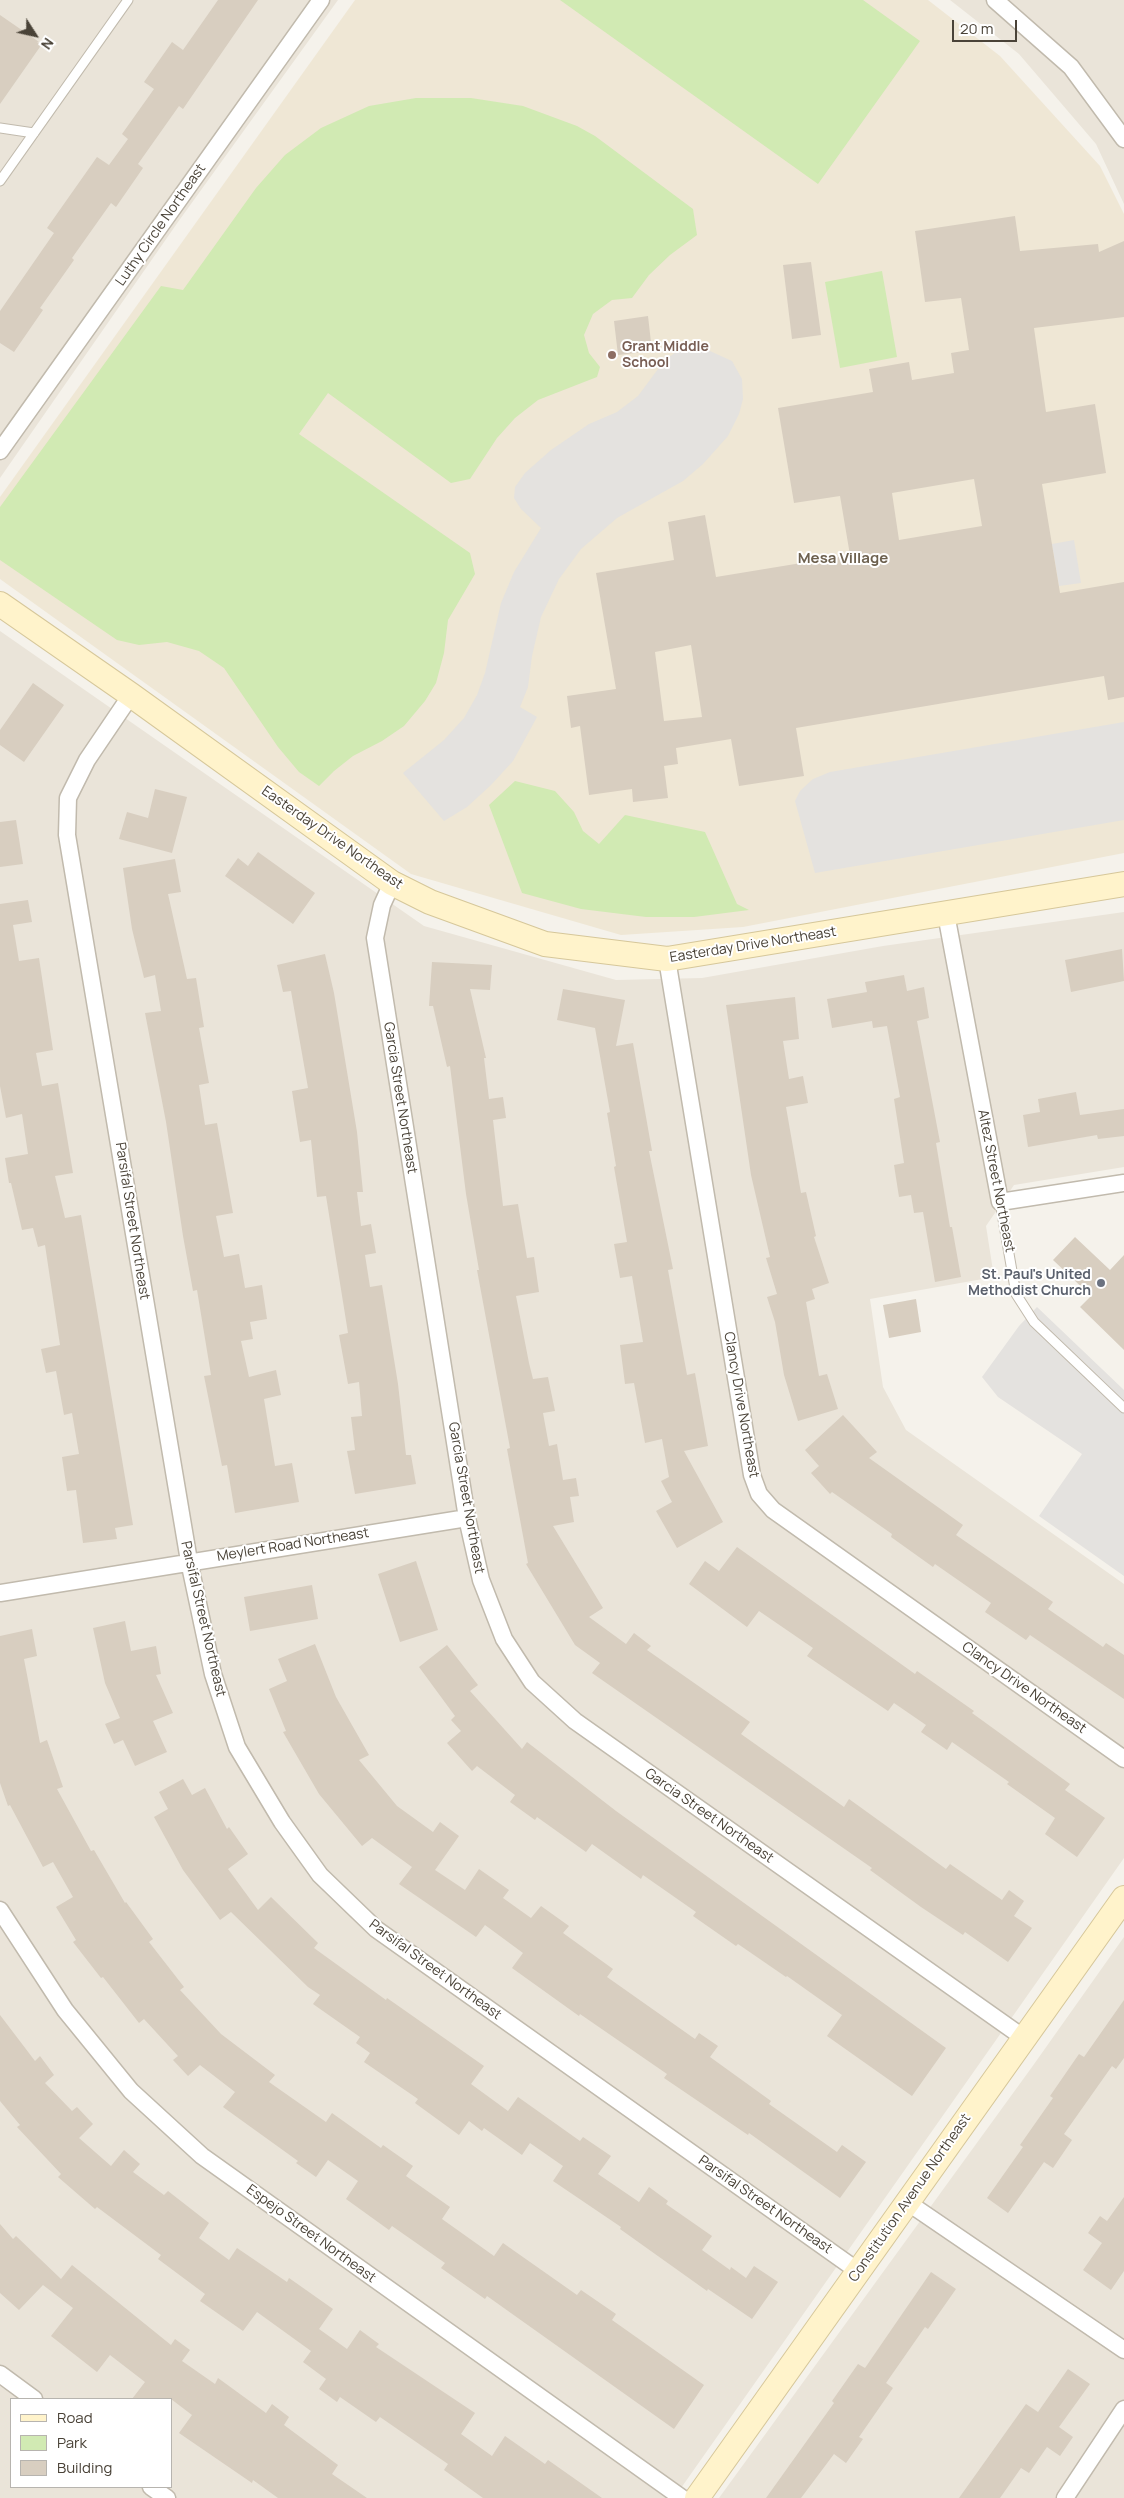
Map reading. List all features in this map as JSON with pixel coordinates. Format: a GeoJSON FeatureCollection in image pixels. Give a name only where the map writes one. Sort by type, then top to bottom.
{"type":"FeatureCollection","features":[{"type":"Feature","properties":{"kind":"street","name":"Luthy Circle Northeast"},"geometry":{"type":"LineString","coordinates":[[0,451],[321,0]]}},
{"type":"Feature","properties":{"kind":"street"},"geometry":{"type":"LineString","coordinates":[[1005,3],[1070,67],[1124,139]]}},
{"type":"Feature","properties":{"kind":"street","name":"Easterday Drive Northeast"},"geometry":{"type":"LineString","coordinates":[[0,604],[131,695],[392,882],[430,902],[545,944],[667,959],[1124,884]]}},
{"type":"Feature","properties":{"kind":"street","name":"Parsifal Street Northeast"},"geometry":{"type":"LineString","coordinates":[[131,695],[87,760],[68,798],[68,835],[189,1561],[213,1674],[237,1747],[282,1822],[320,1875],[376,1929],[858,2271]]}},
{"type":"Feature","properties":{"kind":"street","name":"Garcia Street Northeast"},"geometry":{"type":"LineString","coordinates":[[392,882],[382,905],[375,938],[467,1518],[481,1580],[504,1640],[532,1682],[574,1721],[1024,2038]]}},
{"type":"Feature","properties":{"kind":"street","name":"Altez Street Northeast"},"geometry":{"type":"LineString","coordinates":[[946,914],[1000,1202]]}},
{"type":"Feature","properties":{"kind":"street","name":"Clancy Drive Northeast"},"geometry":{"type":"LineString","coordinates":[[667,959],[752,1475],[759,1494],[773,1510],[1124,1759]]}},
{"type":"Feature","properties":{"kind":"street"},"geometry":{"type":"LineString","coordinates":[[1000,1202],[1124,1183]]}},
{"type":"Feature","properties":{"kind":"street","name":"Meylert Road Northeast"},"geometry":{"type":"LineString","coordinates":[[0,1593],[189,1561],[467,1518]]}},
{"type":"Feature","properties":{"kind":"street","name":"Constitution Avenue Northeast"},"geometry":{"type":"LineString","coordinates":[[697,2498],[1124,1898]]}},
{"type":"Feature","properties":{"kind":"street","name":"Espejo Street Northeast"},"geometry":{"type":"LineString","coordinates":[[0,1910],[65,2010],[132,2091],[202,2156],[682,2498]]}},
{"type":"Feature","properties":{"kind":"street"},"geometry":{"type":"LineString","coordinates":[[907,2202],[1123,2349]]}},
{"type":"Feature","properties":{"kind":"street"},"geometry":{"type":"LineString","coordinates":[[0,2374],[33,2398]]}},
{"type":"Feature","properties":{"kind":"street"},"geometry":{"type":"LineString","coordinates":[[1065,2498],[1124,2409]]}},
{"type":"Feature","properties":{"kind":"street"},"geometry":{"type":"LineString","coordinates":[[152,2488],[167,2498]]}},
{"type":"Feature","properties":{"kind":"lane"},"geometry":{"type":"LineString","coordinates":[[0,181],[128,0]]}},
{"type":"Feature","properties":{"kind":"lane"},"geometry":{"type":"LineString","coordinates":[[0,128],[34,133]]}},
{"type":"Feature","properties":{"kind":"lane","name":"Altez Street Northeast"},"geometry":{"type":"LineString","coordinates":[[1000,1202],[1016,1294],[1034,1322],[1124,1408]]}},
{"type":"Feature","properties":{"kind":"shaded area"},"geometry":{"type":"Polygon","coordinates":[[[0,0],[338,0],[178,222],[0,478],[0,0]]]}},
{"type":"Feature","properties":{"kind":"shaded area","name":"Grant Middle School"},"geometry":{"type":"Polygon","coordinates":[[[355,0],[928,0],[1000,56],[1100,166],[1124,214],[1124,853],[743,927],[621,935],[411,874],[0,579],[0,497],[355,0]]]}},
{"type":"Feature","properties":{"kind":"shaded area"},"geometry":{"type":"Polygon","coordinates":[[[950,0],[1124,0],[1124,204],[1096,144],[1019,54],[950,0]]]}},
{"type":"Feature","properties":{"kind":"shaded area"},"geometry":{"type":"Polygon","coordinates":[[[699,346],[732,361],[742,379],[743,399],[739,414],[728,436],[703,464],[683,481],[617,518],[581,549],[559,579],[541,617],[532,656],[528,687],[520,707],[537,717],[513,761],[467,807],[444,821],[403,773],[444,740],[464,718],[477,695],[485,673],[501,603],[514,572],[541,528],[521,509],[514,498],[515,487],[525,473],[551,450],[589,424],[617,412],[638,396],[664,361],[680,349],[699,346]]]}},
{"type":"Feature","properties":{"kind":"shaded area"},"geometry":{"type":"Polygon","coordinates":[[[1074,540],[1081,583],[1059,586],[1052,544],[1074,540]]]}},
{"type":"Feature","properties":{"kind":"shaded area"},"geometry":{"type":"Polygon","coordinates":[[[0,631],[424,926],[616,980],[702,978],[883,946],[1124,912],[1124,1167],[1014,1185],[986,1226],[994,1277],[870,1299],[883,1387],[906,1430],[1124,1584],[1124,1858],[674,2498],[0,2498],[0,631]]]}},
{"type":"Feature","properties":{"kind":"shaded area"},"geometry":{"type":"Polygon","coordinates":[[[1124,722],[1124,820],[815,873],[795,801],[800,791],[813,779],[830,772],[1124,722]]]}},
{"type":"Feature","properties":{"kind":"shaded area"},"geometry":{"type":"Polygon","coordinates":[[[1037,1307],[1124,1390],[1124,1576],[1039,1516],[1082,1454],[998,1397],[982,1377],[1019,1326],[1037,1307]]]}},
{"type":"Feature","properties":{"kind":"shaded area"},"geometry":{"type":"Polygon","coordinates":[[[1124,1937],[1124,2498],[719,2498],[1032,2067],[1124,1937]]]}},
{"type":"Feature","properties":{"kind":"green space"},"geometry":{"type":"Polygon","coordinates":[[[560,0],[863,0],[920,41],[818,184],[560,0]]]}},
{"type":"Feature","properties":{"kind":"green space"},"geometry":{"type":"Polygon","coordinates":[[[416,98],[471,98],[523,106],[577,126],[595,136],[693,209],[697,235],[670,255],[649,275],[632,298],[612,300],[593,314],[584,335],[589,353],[600,367],[597,377],[538,400],[515,418],[497,438],[470,479],[451,483],[328,393],[299,434],[470,553],[475,574],[448,620],[444,653],[436,683],[425,701],[404,726],[382,741],[353,756],[319,786],[299,772],[278,747],[224,668],[199,651],[167,642],[139,645],[117,640],[0,560],[0,507],[161,286],[183,290],[256,188],[285,155],[321,128],[369,106],[416,98]]]}},
{"type":"Feature","properties":{"kind":"green space"},"geometry":{"type":"Polygon","coordinates":[[[882,271],[897,357],[840,368],[825,282],[882,271]]]}},
{"type":"Feature","properties":{"kind":"green space"},"geometry":{"type":"Polygon","coordinates":[[[515,781],[555,791],[574,812],[583,831],[599,844],[625,815],[705,832],[737,904],[749,910],[694,917],[646,917],[581,909],[522,893],[489,805],[515,781]]]}},
{"type":"Feature","properties":{"kind":"building"},"geometry":{"type":"Polygon","coordinates":[[[218,0],[258,0],[183,109],[179,106],[138,164],[143,168],[116,207],[111,203],[72,258],[74,260],[40,308],[43,310],[14,352],[0,343],[0,311],[54,233],[47,228],[97,157],[109,165],[128,139],[122,134],[154,89],[144,82],[172,42],[183,50],[218,0]]]}},
{"type":"Feature","properties":{"kind":"building"},"geometry":{"type":"Polygon","coordinates":[[[0,15],[42,44],[0,104],[0,15]]]}},
{"type":"Feature","properties":{"kind":"building"},"geometry":{"type":"Polygon","coordinates":[[[1015,216],[1020,251],[1098,244],[1099,252],[1124,241],[1124,317],[1034,328],[1046,412],[1095,404],[1106,473],[1042,484],[1060,593],[1124,582],[1124,697],[1108,700],[1104,676],[796,728],[804,776],[739,786],[731,739],[676,748],[678,764],[664,766],[668,798],[633,802],[632,789],[589,795],[580,726],[571,728],[567,696],[616,689],[596,573],[674,560],[668,522],[705,515],[716,577],[850,555],[840,496],[794,503],[778,408],[873,392],[869,369],[909,362],[912,380],[954,373],[951,353],[969,350],[961,298],[925,302],[915,231],[1015,216]],[[974,479],[892,493],[899,540],[982,526],[974,479]],[[691,645],[655,652],[664,721],[702,717],[691,645]]]}},
{"type":"Feature","properties":{"kind":"building"},"geometry":{"type":"Polygon","coordinates":[[[811,262],[821,335],[792,339],[783,265],[811,262]]]}},
{"type":"Feature","properties":{"kind":"building"},"geometry":{"type":"Polygon","coordinates":[[[648,316],[652,351],[618,355],[614,321],[648,316]]]}},
{"type":"Feature","properties":{"kind":"building"},"geometry":{"type":"Polygon","coordinates":[[[33,683],[64,705],[24,762],[0,745],[0,730],[33,683]]]}},
{"type":"Feature","properties":{"kind":"building"},"geometry":{"type":"Polygon","coordinates":[[[155,789],[187,797],[172,853],[119,839],[127,812],[148,818],[155,789]]]}},
{"type":"Feature","properties":{"kind":"building"},"geometry":{"type":"Polygon","coordinates":[[[16,820],[23,864],[0,867],[0,822],[16,820]]]}},
{"type":"Feature","properties":{"kind":"building"},"geometry":{"type":"Polygon","coordinates":[[[258,852],[315,893],[293,924],[225,876],[238,858],[248,866],[258,852]]]}},
{"type":"Feature","properties":{"kind":"building"},"geometry":{"type":"Polygon","coordinates":[[[175,859],[181,892],[168,894],[187,979],[196,978],[204,1027],[199,1028],[209,1083],[199,1085],[205,1125],[217,1123],[233,1213],[216,1216],[224,1257],[239,1254],[245,1288],[262,1285],[267,1319],[250,1322],[253,1339],[241,1341],[249,1377],[276,1370],[281,1395],[264,1399],[275,1466],[292,1463],[299,1502],[235,1513],[227,1465],[222,1466],[204,1376],[211,1375],[197,1290],[193,1291],[166,1122],[145,1013],[161,1011],[155,975],[144,978],[132,929],[123,868],[175,859]]]}},
{"type":"Feature","properties":{"kind":"building"},"geometry":{"type":"Polygon","coordinates":[[[28,900],[32,922],[13,925],[19,961],[39,958],[53,1050],[36,1053],[42,1086],[58,1083],[73,1173],[55,1176],[65,1218],[81,1215],[133,1525],[115,1528],[117,1539],[83,1543],[76,1490],[67,1491],[62,1457],[79,1454],[72,1413],[64,1415],[56,1371],[46,1373],[41,1349],[60,1345],[45,1245],[38,1247],[33,1228],[22,1230],[11,1183],[9,1183],[5,1158],[28,1154],[22,1114],[6,1118],[0,1086],[0,904],[28,900]]]}},
{"type":"Feature","properties":{"kind":"building"},"geometry":{"type":"Polygon","coordinates":[[[1122,949],[1124,981],[1071,992],[1065,960],[1122,949]]]}},
{"type":"Feature","properties":{"kind":"building"},"geometry":{"type":"Polygon","coordinates":[[[325,954],[334,993],[357,1132],[363,1192],[357,1192],[361,1226],[371,1224],[376,1253],[365,1255],[370,1287],[382,1285],[398,1384],[406,1455],[411,1455],[416,1484],[355,1494],[347,1451],[355,1450],[351,1417],[362,1416],[359,1382],[348,1384],[339,1335],[348,1333],[326,1196],[317,1197],[311,1140],[300,1142],[292,1091],[308,1088],[291,991],[283,992],[277,965],[325,954]]]}},
{"type":"Feature","properties":{"kind":"building"},"geometry":{"type":"Polygon","coordinates":[[[432,962],[492,965],[490,990],[470,989],[486,1058],[484,1058],[489,1099],[503,1097],[506,1118],[493,1120],[503,1206],[518,1204],[527,1258],[534,1257],[539,1292],[516,1296],[529,1363],[533,1379],[548,1377],[555,1411],[543,1413],[549,1446],[557,1444],[563,1480],[576,1478],[579,1496],[570,1497],[574,1522],[553,1526],[603,1608],[589,1617],[626,1644],[634,1633],[651,1646],[647,1650],[750,1722],[741,1734],[844,1807],[849,1799],[946,1869],[950,1864],[1002,1900],[1009,1890],[1024,1901],[1014,1916],[1032,1928],[1008,1962],[965,1932],[963,1935],[921,1907],[870,1870],[872,1868],[592,1673],[600,1663],[575,1645],[526,1564],[528,1563],[507,1449],[510,1448],[477,1270],[479,1270],[466,1194],[450,1066],[447,1067],[433,1006],[429,1006],[432,962]]]}},
{"type":"Feature","properties":{"kind":"building"},"geometry":{"type":"Polygon","coordinates":[[[904,975],[907,991],[924,987],[929,1018],[917,1021],[940,1142],[936,1143],[950,1227],[952,1227],[961,1277],[935,1282],[923,1212],[914,1213],[911,1195],[899,1197],[894,1165],[904,1163],[894,1099],[900,1097],[887,1026],[873,1028],[872,1021],[832,1028],[827,999],[867,992],[865,982],[904,975]]]}},
{"type":"Feature","properties":{"kind":"building"},"geometry":{"type":"Polygon","coordinates":[[[563,989],[625,1000],[616,1046],[633,1043],[652,1151],[649,1151],[673,1269],[668,1270],[687,1375],[695,1373],[708,1446],[684,1451],[723,1522],[677,1548],[656,1511],[672,1502],[661,1481],[669,1477],[662,1439],[645,1443],[634,1383],[625,1384],[620,1345],[643,1342],[632,1276],[620,1278],[614,1244],[627,1242],[614,1167],[616,1166],[607,1113],[610,1112],[595,1028],[557,1020],[563,989]]]}},
{"type":"Feature","properties":{"kind":"building"},"geometry":{"type":"Polygon","coordinates":[[[795,997],[799,1039],[783,1041],[789,1079],[803,1076],[808,1103],[786,1107],[801,1193],[806,1192],[816,1236],[814,1237],[829,1283],[812,1289],[815,1299],[806,1302],[819,1376],[827,1374],[838,1409],[798,1421],[784,1375],[775,1322],[767,1297],[777,1294],[766,1258],[770,1257],[751,1175],[726,1005],[795,997]]]}},
{"type":"Feature","properties":{"kind":"building"},"geometry":{"type":"Polygon","coordinates":[[[1076,1092],[1080,1115],[1124,1109],[1124,1136],[1098,1139],[1097,1135],[1028,1147],[1023,1115],[1040,1112],[1038,1099],[1076,1092]]]}},
{"type":"Feature","properties":{"kind":"building","name":"St. Paul's United Methodist Church"},"geometry":{"type":"Polygon","coordinates":[[[1075,1237],[1110,1270],[1124,1255],[1124,1350],[1080,1307],[1091,1296],[1053,1260],[1075,1237]]]}},
{"type":"Feature","properties":{"kind":"building"},"geometry":{"type":"Polygon","coordinates":[[[916,1299],[921,1332],[889,1338],[883,1305],[916,1299]]]}},
{"type":"Feature","properties":{"kind":"building"},"geometry":{"type":"Polygon","coordinates":[[[843,1415],[877,1452],[869,1458],[963,1525],[956,1535],[1053,1602],[1048,1609],[1103,1647],[1106,1643],[1124,1655],[1124,1699],[1030,1635],[1026,1640],[985,1612],[991,1603],[935,1564],[933,1567],[891,1537],[892,1534],[832,1492],[830,1494],[811,1473],[819,1466],[805,1450],[843,1415]]]}},
{"type":"Feature","properties":{"kind":"building"},"geometry":{"type":"Polygon","coordinates":[[[737,1547],[915,1674],[917,1671],[974,1711],[972,1713],[1070,1784],[1065,1790],[1105,1818],[1077,1857],[1045,1834],[1055,1818],[1007,1784],[1009,1782],[952,1742],[947,1750],[921,1732],[926,1725],[894,1703],[888,1711],[807,1656],[813,1648],[759,1611],[747,1627],[689,1584],[705,1561],[719,1571],[737,1547]]]}},
{"type":"Feature","properties":{"kind":"building"},"geometry":{"type":"Polygon","coordinates":[[[416,1561],[438,1630],[400,1642],[378,1574],[416,1561]]]}},
{"type":"Feature","properties":{"kind":"building"},"geometry":{"type":"Polygon","coordinates":[[[312,1585],[318,1619],[250,1631],[244,1597],[312,1585]]]}},
{"type":"Feature","properties":{"kind":"building"},"geometry":{"type":"Polygon","coordinates":[[[125,1621],[131,1651],[156,1646],[161,1674],[156,1675],[173,1713],[153,1721],[167,1752],[135,1766],[123,1740],[114,1744],[105,1724],[120,1718],[105,1683],[93,1628],[125,1621]]]}},
{"type":"Feature","properties":{"kind":"building"},"geometry":{"type":"Polygon","coordinates":[[[32,1629],[37,1656],[24,1659],[40,1743],[47,1740],[63,1787],[57,1789],[91,1851],[94,1850],[125,1903],[153,1939],[149,1942],[184,1987],[180,1990],[221,2034],[275,2075],[269,2082],[326,2122],[332,2113],[381,2148],[383,2145],[413,2166],[406,2176],[450,2207],[442,2219],[494,2256],[503,2243],[577,2295],[581,2290],[616,2314],[612,2320],[704,2385],[674,2429],[487,2296],[485,2299],[441,2268],[445,2263],[392,2226],[389,2230],[346,2199],[358,2181],[328,2160],[316,2177],[296,2163],[298,2161],[223,2107],[235,2092],[200,2065],[188,2076],[173,2060],[178,2056],[144,2019],[139,2023],[103,1977],[101,1978],[73,1942],[76,1940],[56,1907],[73,1897],[53,1862],[43,1867],[10,1805],[8,1806],[0,1783],[0,1636],[32,1629]]]}},
{"type":"Feature","properties":{"kind":"building"},"geometry":{"type":"Polygon","coordinates":[[[315,1644],[336,1697],[369,1755],[359,1760],[397,1806],[433,1832],[440,1822],[459,1836],[435,1870],[465,1890],[479,1869],[509,1890],[503,1898],[531,1918],[541,1906],[569,1926],[563,1933],[613,1969],[607,1977],[695,2039],[699,2033],[718,2046],[710,2057],[771,2101],[769,2104],[837,2152],[842,2145],[866,2162],[840,2198],[749,2133],[748,2135],[664,2078],[667,2074],[580,2014],[579,2016],[512,1968],[523,1953],[485,1925],[476,1937],[399,1884],[412,1867],[372,1838],[362,1846],[319,1794],[283,1732],[286,1731],[269,1689],[287,1681],[278,1659],[315,1644]]]}},
{"type":"Feature","properties":{"kind":"building"},"geometry":{"type":"Polygon","coordinates":[[[447,1645],[478,1685],[470,1691],[522,1749],[527,1742],[616,1811],[946,2048],[912,2096],[827,2036],[842,2015],[787,1976],[738,1944],[736,1946],[693,1916],[696,1912],[643,1875],[641,1879],[592,1844],[586,1852],[537,1817],[535,1820],[510,1802],[515,1795],[477,1766],[472,1771],[447,1743],[461,1731],[451,1720],[455,1716],[419,1667],[447,1645]]]}},
{"type":"Feature","properties":{"kind":"building"},"geometry":{"type":"Polygon","coordinates":[[[183,1779],[192,1795],[205,1788],[227,1829],[229,1827],[248,1854],[228,1869],[258,1910],[271,1897],[318,1943],[314,1948],[386,2000],[387,1998],[484,2066],[471,2084],[508,2111],[518,2097],[580,2141],[583,2137],[611,2156],[598,2174],[639,2202],[649,2187],[668,2201],[666,2204],[712,2236],[702,2250],[730,2270],[731,2267],[746,2278],[754,2266],[778,2282],[752,2319],[708,2289],[707,2291],[620,2229],[621,2227],[553,2181],[563,2166],[530,2143],[522,2155],[484,2128],[482,2131],[469,2121],[459,2135],[415,2103],[418,2099],[364,2062],[370,2053],[356,2043],[360,2037],[313,2004],[320,1995],[308,1987],[231,1912],[220,1920],[183,1870],[154,1817],[168,1809],[159,1792],[183,1779]]]}},
{"type":"Feature","properties":{"kind":"building"},"geometry":{"type":"Polygon","coordinates":[[[1124,2000],[1124,2058],[1116,2069],[1112,2066],[1064,2134],[1072,2140],[1053,2168],[1044,2162],[1008,2213],[987,2198],[1023,2147],[1020,2145],[1053,2098],[1050,2096],[1079,2054],[1084,2057],[1124,2000]]]}},
{"type":"Feature","properties":{"kind":"building"},"geometry":{"type":"Polygon","coordinates":[[[0,2015],[35,2061],[40,2056],[54,2075],[45,2083],[72,2111],[77,2107],[93,2124],[79,2138],[111,2166],[124,2150],[140,2164],[133,2172],[164,2195],[168,2191],[209,2223],[199,2238],[229,2260],[237,2248],[287,2282],[289,2278],[333,2309],[319,2329],[347,2349],[360,2330],[379,2344],[376,2347],[475,2413],[461,2434],[492,2456],[505,2436],[545,2464],[548,2460],[602,2498],[483,2498],[444,2470],[448,2464],[380,2417],[376,2422],[340,2397],[337,2402],[319,2389],[326,2379],[303,2362],[311,2351],[257,2312],[243,2331],[200,2301],[205,2294],[158,2259],[161,2255],[97,2207],[95,2209],[58,2177],[61,2174],[17,2127],[20,2125],[0,2101],[0,2015]]]}},
{"type":"Feature","properties":{"kind":"building"},"geometry":{"type":"Polygon","coordinates":[[[1124,2197],[1124,2271],[1111,2290],[1083,2270],[1102,2243],[1088,2233],[1100,2216],[1107,2221],[1124,2197]]]}},
{"type":"Feature","properties":{"kind":"building"},"geometry":{"type":"Polygon","coordinates":[[[0,2224],[13,2239],[16,2236],[61,2279],[72,2265],[171,2345],[175,2339],[190,2350],[182,2361],[215,2384],[218,2378],[266,2413],[272,2404],[289,2417],[284,2425],[338,2465],[332,2474],[367,2498],[278,2498],[253,2480],[252,2483],[179,2433],[192,2415],[172,2398],[133,2398],[145,2382],[110,2355],[97,2372],[51,2336],[73,2308],[43,2285],[19,2310],[0,2293],[0,2224]]]}},
{"type":"Feature","properties":{"kind":"building"},"geometry":{"type":"Polygon","coordinates":[[[931,2272],[956,2289],[928,2329],[925,2327],[886,2383],[893,2388],[859,2437],[863,2439],[846,2463],[834,2454],[801,2498],[766,2498],[834,2403],[832,2401],[858,2364],[865,2368],[931,2272]]]}},
{"type":"Feature","properties":{"kind":"building"},"geometry":{"type":"Polygon","coordinates":[[[1068,2369],[1090,2384],[1059,2427],[1073,2437],[1060,2456],[1047,2447],[1029,2473],[1021,2468],[1000,2498],[959,2498],[1026,2404],[1038,2412],[1068,2369]]]}},
{"type":"Feature","properties":{"kind":"place","name":"Grant Middle School"},"geometry":{"type":"Point","coordinates":[612,355]}},
{"type":"Feature","properties":{"kind":"place","name":"St. Paul's United Methodist Church"},"geometry":{"type":"Point","coordinates":[1101,1283]}},
{"type":"Feature","properties":{"kind":"district","name":"Mesa Village"},"geometry":{"type":"Point","coordinates":[843,559]}}]}
